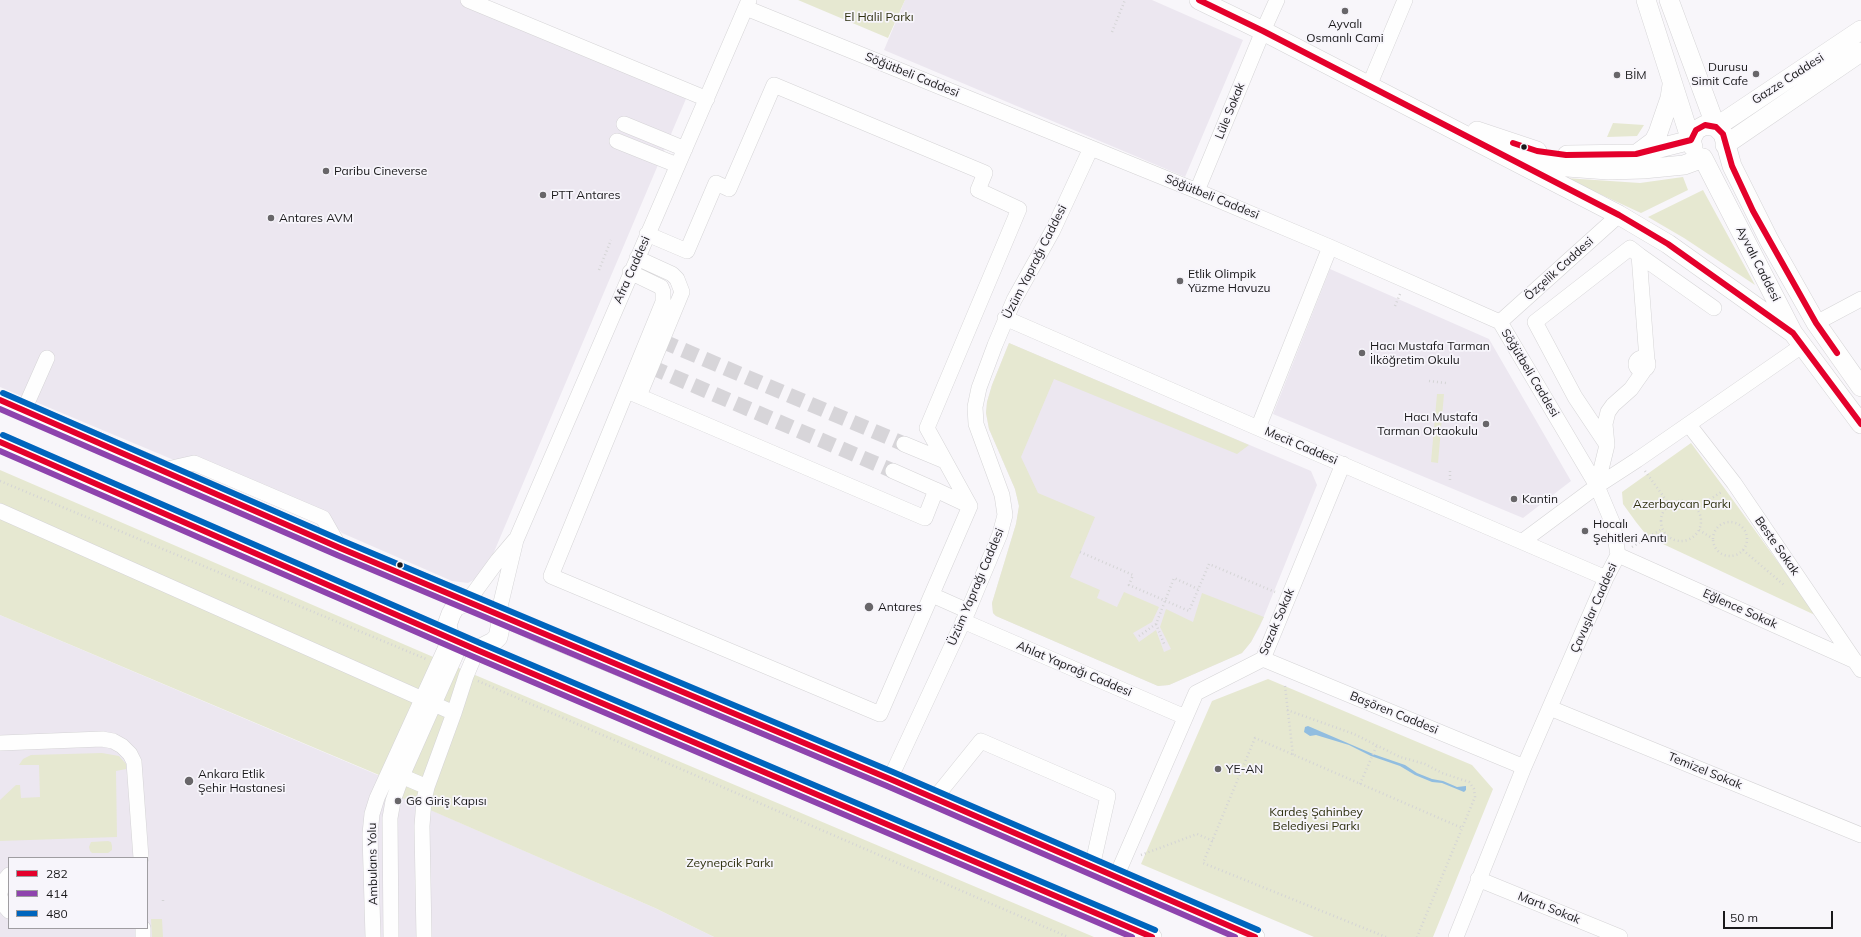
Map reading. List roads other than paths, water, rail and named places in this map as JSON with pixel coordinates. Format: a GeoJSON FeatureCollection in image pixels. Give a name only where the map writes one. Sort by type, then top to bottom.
{"type":"FeatureCollection","features":[{"type":"Feature","properties":{"kind":"main road"},"geometry":{"type":"LineString","coordinates":[[1199,0],[1263,31],[1619,215],[1668,244],[1798,339]]}},
{"type":"Feature","properties":{"kind":"main road","name":"Ayvalı Caddesi"},"geometry":{"type":"LineString","coordinates":[[1646,0],[1694,151],[1703,158],[1798,339],[1861,424]]}},
{"type":"Feature","properties":{"kind":"main road","name":"Ayvalı Caddesi"},"geometry":{"type":"LineString","coordinates":[[1669,0],[1716,127],[1723,134],[1732,166],[1753,211],[1816,323],[1861,387]]}},
{"type":"Feature","properties":{"kind":"main road","name":"Gazze Caddesi"},"geometry":{"type":"LineString","coordinates":[[1716,127],[1861,30]]}},
{"type":"Feature","properties":{"kind":"main road","name":"Gazze Caddesi"},"geometry":{"type":"LineString","coordinates":[[1725,145],[1861,52]]}},
{"type":"Feature","properties":{"kind":"main road"},"geometry":{"type":"LineString","coordinates":[[1636,154],[1654,141],[1670,98],[1673,81]]}},
{"type":"Feature","properties":{"kind":"main road"},"geometry":{"type":"LineString","coordinates":[[1420,112],[1536,151],[1566,155],[1636,154],[1691,140],[1693,135],[1700,127],[1710,125],[1716,127]]}},
{"type":"Feature","properties":{"kind":"main road"},"geometry":{"type":"LineString","coordinates":[[1420,112],[1502,147],[1567,167],[1608,170],[1644,169],[1684,165],[1703,158],[1714,157],[1723,150],[1725,145]]}},
{"type":"Feature","properties":{"kind":"main road"},"geometry":{"type":"LineString","coordinates":[[0,400],[340,548],[935,798],[1092,867],[1119,870],[1255,937]]}},
{"type":"Feature","properties":{"kind":"main road"},"geometry":{"type":"LineString","coordinates":[[0,442],[463,644],[1152,937]]}},
{"type":"Feature","properties":{"kind":"main road"},"geometry":{"type":"LineString","coordinates":[[463,644],[448,625],[455,607],[468,601]]}},
{"type":"Feature","properties":{"kind":"main road"},"geometry":{"type":"LineString","coordinates":[[463,644],[493,642],[498,636],[501,623],[498,615]]}},
{"type":"Feature","properties":{"kind":"street"},"geometry":{"type":"LineString","coordinates":[[468,0],[707,99]]}},
{"type":"Feature","properties":{"kind":"street","name":"Lüle Sokak"},"geometry":{"type":"LineString","coordinates":[[1197,191],[1277,0]]}},
{"type":"Feature","properties":{"kind":"street"},"geometry":{"type":"LineString","coordinates":[[1369,86],[1405,0]]}},
{"type":"Feature","properties":{"kind":"street","name":"Afra Caddesi"},"geometry":{"type":"LineString","coordinates":[[498,615],[516,540],[630,272],[748,4]]}},
{"type":"Feature","properties":{"kind":"street","name":"Söğütbeli Caddesi"},"geometry":{"type":"LineString","coordinates":[[748,4],[1330,247],[1500,322],[1597,486]]}},
{"type":"Feature","properties":{"kind":"street"},"geometry":{"type":"LineString","coordinates":[[647,234],[687,251],[716,184],[729,189],[774,85],[985,173],[978,190],[1019,209],[927,428],[970,506]]}},
{"type":"Feature","properties":{"kind":"street"},"geometry":{"type":"LineString","coordinates":[[624,124],[685,148]]}},
{"type":"Feature","properties":{"kind":"street"},"geometry":{"type":"LineString","coordinates":[[617,141],[678,165]]}},
{"type":"Feature","properties":{"kind":"street","name":"Üzüm Yaprağı Caddesi"},"geometry":{"type":"LineString","coordinates":[[890,779],[966,616],[1000,534],[1005,515],[1002,495],[978,434],[974,415],[980,388],[1005,318],[1053,230],[1091,148]]}},
{"type":"Feature","properties":{"kind":"street","name":"Özçelik Caddesi"},"geometry":{"type":"LineString","coordinates":[[1500,322],[1619,215]]}},
{"type":"Feature","properties":{"kind":"street","name":"Mecit Caddesi"},"geometry":{"type":"LineString","coordinates":[[1330,247],[1258,428],[1606,578]]}},
{"type":"Feature","properties":{"kind":"street"},"geometry":{"type":"LineString","coordinates":[[1607,445],[1575,397],[1535,322],[1630,248],[1714,308]]}},
{"type":"Feature","properties":{"kind":"street"},"geometry":{"type":"LineString","coordinates":[[1597,486],[1607,445],[1605,424],[1608,412],[1612,405],[1631,389],[1642,364],[1644,328],[1638,255]]}},
{"type":"Feature","properties":{"kind":"street"},"geometry":{"type":"LineString","coordinates":[[637,258],[672,274],[677,279],[682,292],[633,394],[551,576],[880,714],[970,506]]}},
{"type":"Feature","properties":{"kind":"street"},"geometry":{"type":"LineString","coordinates":[[630,272],[660,287],[664,296],[633,394]]}},
{"type":"Feature","properties":{"kind":"street"},"geometry":{"type":"LineString","coordinates":[[1816,323],[1861,299]]}},
{"type":"Feature","properties":{"kind":"street"},"geometry":{"type":"LineString","coordinates":[[1005,318],[1258,428]]}},
{"type":"Feature","properties":{"kind":"street"},"geometry":{"type":"LineString","coordinates":[[1523,541],[1597,486],[1688,425],[1798,339]]}},
{"type":"Feature","properties":{"kind":"street"},"geometry":{"type":"LineString","coordinates":[[24,410],[47,358]]}},
{"type":"Feature","properties":{"kind":"street"},"geometry":{"type":"LineString","coordinates":[[633,394],[925,518],[936,490]]}},
{"type":"Feature","properties":{"kind":"street","name":"Beste Sokak"},"geometry":{"type":"LineString","coordinates":[[1688,425],[1734,484],[1860,664]]}},
{"type":"Feature","properties":{"kind":"street"},"geometry":{"type":"LineString","coordinates":[[904,444],[945,461]]}},
{"type":"Feature","properties":{"kind":"street","name":"Sazak Sokak"},"geometry":{"type":"LineString","coordinates":[[1119,870],[1196,693],[1263,659],[1343,464]]}},
{"type":"Feature","properties":{"kind":"street"},"geometry":{"type":"LineString","coordinates":[[893,472],[970,506]]}},
{"type":"Feature","properties":{"kind":"street","name":"Çavuşlar Caddesi"},"geometry":{"type":"LineString","coordinates":[[1456,937],[1524,767],[1606,578],[1618,555],[1613,524],[1597,486]]}},
{"type":"Feature","properties":{"kind":"street"},"geometry":{"type":"LineString","coordinates":[[0,511],[454,713]]}},
{"type":"Feature","properties":{"kind":"street","name":"Afra Caddesi"},"geometry":{"type":"LineString","coordinates":[[468,601],[498,560],[516,540]]}},
{"type":"Feature","properties":{"kind":"street","name":"Eğlence Sokak"},"geometry":{"type":"LineString","coordinates":[[1618,555],[1860,664]]}},
{"type":"Feature","properties":{"kind":"street","name":"Ahlat Yaprağı Caddesi"},"geometry":{"type":"LineString","coordinates":[[932,595],[966,616],[1185,717]]}},
{"type":"Feature","properties":{"kind":"street"},"geometry":{"type":"LineString","coordinates":[[428,702],[439,664],[463,644]]}},
{"type":"Feature","properties":{"kind":"street"},"geometry":{"type":"LineString","coordinates":[[424,937],[422,826],[427,787],[466,676],[463,644]]}},
{"type":"Feature","properties":{"kind":"street"},"geometry":{"type":"LineString","coordinates":[[391,937],[390,818],[396,773],[428,702],[463,644]]}},
{"type":"Feature","properties":{"kind":"street","name":"Başören Caddesi"},"geometry":{"type":"LineString","coordinates":[[1263,659],[1524,767]]}},
{"type":"Feature","properties":{"kind":"street","name":"Temizel Sokak"},"geometry":{"type":"LineString","coordinates":[[1550,708],[1861,834]]}},
{"type":"Feature","properties":{"kind":"street"},"geometry":{"type":"LineString","coordinates":[[0,743],[102,739],[122,746],[130,754],[134,762],[141,857]]}},
{"type":"Feature","properties":{"kind":"street"},"geometry":{"type":"LineString","coordinates":[[935,798],[981,741],[1108,796],[1092,867]]}},
{"type":"Feature","properties":{"kind":"street"},"geometry":{"type":"LineString","coordinates":[[396,773],[427,787]]}},
{"type":"Feature","properties":{"kind":"street","name":"Ambulans Yolu"},"geometry":{"type":"LineString","coordinates":[[374,937],[370,834],[372,814],[377,798],[396,773]]}},
{"type":"Feature","properties":{"kind":"street"},"geometry":{"type":"LineString","coordinates":[[0,893],[3,882],[8,876]]}},
{"type":"Feature","properties":{"kind":"street","name":"Martı Sokak"},"geometry":{"type":"LineString","coordinates":[[1478,879],[1620,937]]}},
{"type":"Feature","properties":{"kind":"street"},"geometry":{"type":"LineString","coordinates":[[0,896],[2,903],[8,910]]}},
{"type":"Feature","properties":{"kind":"water"},"geometry":{"type":"Polygon","coordinates":[[[1308,726],[1373,754],[1405,765],[1417,773],[1432,779],[1443,781],[1457,787],[1466,786],[1466,790],[1464,792],[1442,783],[1432,782],[1415,775],[1400,766],[1371,756],[1349,745],[1316,735],[1310,736],[1304,732],[1305,727],[1308,726]]]}},
{"type":"Feature","properties":{"kind":"tunnel"},"geometry":{"type":"LineString","coordinates":[[662,341],[904,444]]}},
{"type":"Feature","properties":{"kind":"tunnel"},"geometry":{"type":"LineString","coordinates":[[651,367],[893,471]]}},
{"type":"Feature","properties":{"kind":"place","name":"Ayvalı Osmanlı Cami"},"geometry":{"type":"Point","coordinates":[1345,11]}},
{"type":"Feature","properties":{"kind":"place","name":"Durusu Simit Cafe"},"geometry":{"type":"Point","coordinates":[1756,74]}},
{"type":"Feature","properties":{"kind":"place","name":"BİM"},"geometry":{"type":"Point","coordinates":[1617,75]}},
{"type":"Feature","properties":{"kind":"place","name":"Paribu Cineverse"},"geometry":{"type":"Point","coordinates":[326,171]}},
{"type":"Feature","properties":{"kind":"place","name":"PTT Antares"},"geometry":{"type":"Point","coordinates":[543,195]}},
{"type":"Feature","properties":{"kind":"place","name":"Antares AVM"},"geometry":{"type":"Point","coordinates":[271,218]}},
{"type":"Feature","properties":{"kind":"place","name":"Etlik Olimpik Yüzme Havuzu"},"geometry":{"type":"Point","coordinates":[1180,281]}},
{"type":"Feature","properties":{"kind":"place","name":"Hacı Mustafa Tarman İlköğretim Okulu"},"geometry":{"type":"Point","coordinates":[1362,353]}},
{"type":"Feature","properties":{"kind":"place","name":"Hacı Mustafa Tarman Ortaokulu"},"geometry":{"type":"Point","coordinates":[1486,424]}},
{"type":"Feature","properties":{"kind":"place","name":"Kantin"},"geometry":{"type":"Point","coordinates":[1514,499]}},
{"type":"Feature","properties":{"kind":"place","name":"Hocalı Şehitleri Anıtı"},"geometry":{"type":"Point","coordinates":[1585,531]}},
{"type":"Feature","properties":{"kind":"place","name":"Antares"},"geometry":{"type":"Point","coordinates":[869,607]}},
{"type":"Feature","properties":{"kind":"place","name":"YE-AN"},"geometry":{"type":"Point","coordinates":[1218,769]}},
{"type":"Feature","properties":{"kind":"place","name":"Ankara Etlik Şehir Hastanesi"},"geometry":{"type":"Point","coordinates":[189,781]}},
{"type":"Feature","properties":{"kind":"place","name":"G6 Giriş Kapısı"},"geometry":{"type":"Point","coordinates":[398,801]}},
{"type":"Feature","properties":{"kind":"park label","name":"El Halil Parkı"},"geometry":{"type":"Point","coordinates":[879,17]}},
{"type":"Feature","properties":{"kind":"park label","name":"Azerbaycan Parkı"},"geometry":{"type":"Point","coordinates":[1682,504]}},
{"type":"Feature","properties":{"kind":"park label","name":"Kardeş Şahinbey Belediyesi Parkı"},"geometry":{"type":"Point","coordinates":[1316,819]}},
{"type":"Feature","properties":{"kind":"park label","name":"Zeynepcik Parkı"},"geometry":{"type":"Point","coordinates":[730,863]}}]}
